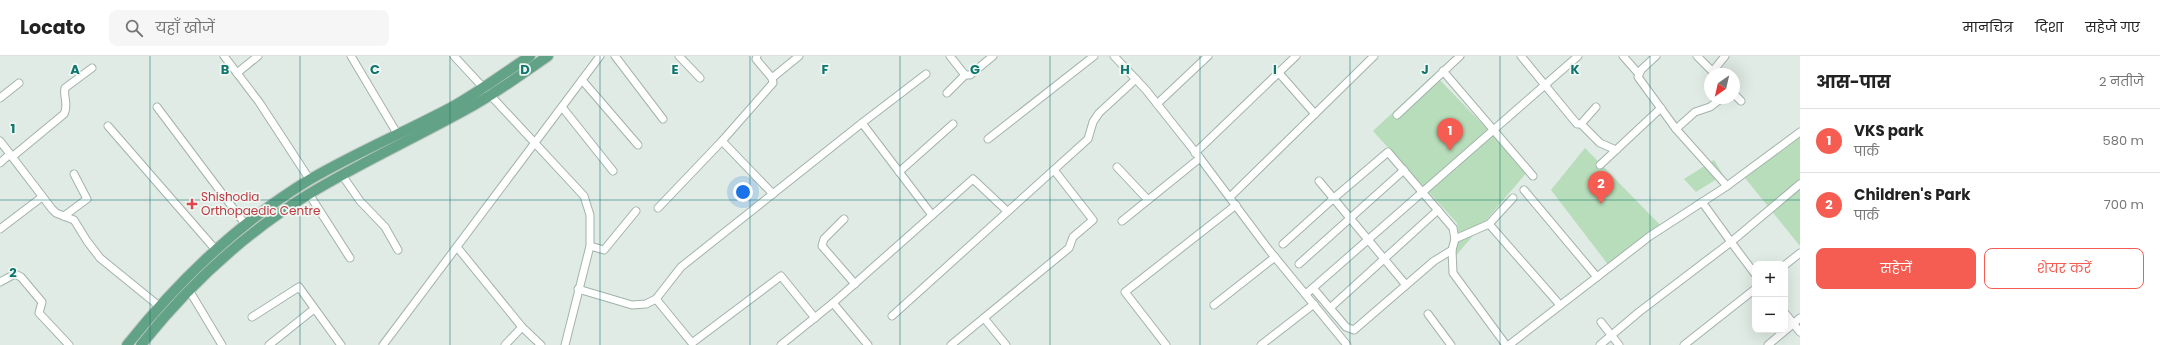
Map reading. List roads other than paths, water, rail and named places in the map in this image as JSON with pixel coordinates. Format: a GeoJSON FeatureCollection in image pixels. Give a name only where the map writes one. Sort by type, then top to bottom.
{"type":"FeatureCollection","features":[{"type":"Feature","properties":{"kind":"main road"},"geometry":{"type":"LineString","coordinates":[[142,345],[189,290],[241,243],[309,194],[468,109],[487,91],[530,56]]}},
{"type":"Feature","properties":{"kind":"main road"},"geometry":{"type":"LineString","coordinates":[[127,345],[159,306],[215,249],[245,224],[310,180],[453,106],[487,91],[548,56]]}},
{"type":"Feature","properties":{"kind":"street"},"geometry":{"type":"LineString","coordinates":[[224,56],[259,102],[310,180]]}},
{"type":"Feature","properties":{"kind":"street"},"geometry":{"type":"LineString","coordinates":[[237,73],[258,56]]}},
{"type":"Feature","properties":{"kind":"street"},"geometry":{"type":"LineString","coordinates":[[351,56],[398,135]]}},
{"type":"Feature","properties":{"kind":"street"},"geometry":{"type":"LineString","coordinates":[[454,56],[487,91],[520,130],[536,142],[584,196],[590,215],[590,246],[565,345]]}},
{"type":"Feature","properties":{"kind":"street"},"geometry":{"type":"LineString","coordinates":[[383,345],[600,56]]}},
{"type":"Feature","properties":{"kind":"street"},"geometry":{"type":"LineString","coordinates":[[615,56],[663,118]]}},
{"type":"Feature","properties":{"kind":"street"},"geometry":{"type":"LineString","coordinates":[[678,56],[700,78]]}},
{"type":"Feature","properties":{"kind":"street"},"geometry":{"type":"LineString","coordinates":[[658,208],[722,141],[773,83],[772,78],[756,60],[757,56]]}},
{"type":"Feature","properties":{"kind":"street"},"geometry":{"type":"LineString","coordinates":[[772,78],[799,56]]}},
{"type":"Feature","properties":{"kind":"street"},"geometry":{"type":"LineString","coordinates":[[950,56],[965,75]]}},
{"type":"Feature","properties":{"kind":"street"},"geometry":{"type":"LineString","coordinates":[[947,93],[965,75],[970,75],[993,56]]}},
{"type":"Feature","properties":{"kind":"street"},"geometry":{"type":"LineString","coordinates":[[988,139],[1094,56]]}},
{"type":"Feature","properties":{"kind":"street"},"geometry":{"type":"LineString","coordinates":[[1114,56],[1157,104],[1275,257],[1348,345]]}},
{"type":"Feature","properties":{"kind":"street"},"geometry":{"type":"LineString","coordinates":[[1157,104],[1208,56]]}},
{"type":"Feature","properties":{"kind":"street"},"geometry":{"type":"LineString","coordinates":[[1122,221],[1148,200],[1197,155],[1296,56]]}},
{"type":"Feature","properties":{"kind":"street"},"geometry":{"type":"LineString","coordinates":[[1230,197],[1374,56]]}},
{"type":"Feature","properties":{"kind":"street"},"geometry":{"type":"LineString","coordinates":[[1397,115],[1460,56]]}},
{"type":"Feature","properties":{"kind":"street"},"geometry":{"type":"LineString","coordinates":[[1521,56],[1577,124],[1580,124],[1600,143],[1616,150]]}},
{"type":"Feature","properties":{"kind":"street"},"geometry":{"type":"LineString","coordinates":[[1306,294],[1578,56]]}},
{"type":"Feature","properties":{"kind":"street"},"geometry":{"type":"LineString","coordinates":[[1623,56],[1638,73],[1647,91],[1676,129],[1727,186]]}},
{"type":"Feature","properties":{"kind":"street"},"geometry":{"type":"LineString","coordinates":[[1638,73],[1656,56]]}},
{"type":"Feature","properties":{"kind":"street"},"geometry":{"type":"LineString","coordinates":[[1697,56],[1709,68]]}},
{"type":"Feature","properties":{"kind":"street"},"geometry":{"type":"LineString","coordinates":[[1717,68],[1725,56]]}},
{"type":"Feature","properties":{"kind":"street"},"geometry":{"type":"LineString","coordinates":[[0,162],[11,156],[64,114],[67,105],[64,92],[66,88],[92,68]]}},
{"type":"Feature","properties":{"kind":"street"},"geometry":{"type":"LineString","coordinates":[[1443,71],[1533,176]]}},
{"type":"Feature","properties":{"kind":"street"},"geometry":{"type":"LineString","coordinates":[[1279,73],[1316,114]]}},
{"type":"Feature","properties":{"kind":"street"},"geometry":{"type":"LineString","coordinates":[[578,289],[632,305],[646,304],[656,299],[681,267],[926,74]]}},
{"type":"Feature","properties":{"kind":"street"},"geometry":{"type":"LineString","coordinates":[[892,316],[1088,139],[1093,122],[1099,113],[1136,79]]}},
{"type":"Feature","properties":{"kind":"street"},"geometry":{"type":"LineString","coordinates":[[582,80],[638,145]]}},
{"type":"Feature","properties":{"kind":"street"},"geometry":{"type":"LineString","coordinates":[[0,98],[19,83]]}},
{"type":"Feature","properties":{"kind":"street"},"geometry":{"type":"LineString","coordinates":[[1676,129],[1695,112],[1710,107],[1714,104]]}},
{"type":"Feature","properties":{"kind":"street"},"geometry":{"type":"LineString","coordinates":[[157,106],[245,224]]}},
{"type":"Feature","properties":{"kind":"street"},"geometry":{"type":"LineString","coordinates":[[562,107],[613,171]]}},
{"type":"Feature","properties":{"kind":"street"},"geometry":{"type":"LineString","coordinates":[[1580,124],[1596,107]]}},
{"type":"Feature","properties":{"kind":"street"},"geometry":{"type":"LineString","coordinates":[[1600,164],[1661,108]]}},
{"type":"Feature","properties":{"kind":"street"},"geometry":{"type":"LineString","coordinates":[[862,123],[932,216]]}},
{"type":"Feature","properties":{"kind":"street"},"geometry":{"type":"LineString","coordinates":[[899,172],[953,124]]}},
{"type":"Feature","properties":{"kind":"street"},"geometry":{"type":"LineString","coordinates":[[108,126],[215,249]]}},
{"type":"Feature","properties":{"kind":"street"},"geometry":{"type":"LineString","coordinates":[[1284,244],[1386,152],[1404,170],[1453,228],[1455,239],[1452,250],[1452,273],[1507,345],[1650,236],[1727,186],[1800,132]]}},
{"type":"Feature","properties":{"kind":"street"},"geometry":{"type":"LineString","coordinates":[[0,141],[42,197],[56,213],[74,220],[100,258],[159,306]]}},
{"type":"Feature","properties":{"kind":"street"},"geometry":{"type":"LineString","coordinates":[[722,141],[773,194]]}},
{"type":"Feature","properties":{"kind":"street"},"geometry":{"type":"LineString","coordinates":[[1117,167],[1148,200]]}},
{"type":"Feature","properties":{"kind":"street"},"geometry":{"type":"LineString","coordinates":[[951,345],[1069,248],[1073,237],[1093,220],[1054,170]]}},
{"type":"Feature","properties":{"kind":"street"},"geometry":{"type":"LineString","coordinates":[[1299,264],[1404,170]]}},
{"type":"Feature","properties":{"kind":"street"},"geometry":{"type":"LineString","coordinates":[[64,216],[87,199],[74,174]]}},
{"type":"Feature","properties":{"kind":"street"},"geometry":{"type":"LineString","coordinates":[[342,175],[360,201],[385,228],[398,250]]}},
{"type":"Feature","properties":{"kind":"street"},"geometry":{"type":"LineString","coordinates":[[780,345],[833,303],[973,179],[1007,212]]}},
{"type":"Feature","properties":{"kind":"street"},"geometry":{"type":"LineString","coordinates":[[1319,181],[1406,285]]}},
{"type":"Feature","properties":{"kind":"street"},"geometry":{"type":"LineString","coordinates":[[1600,345],[1638,312],[1731,242],[1800,184]]}},
{"type":"Feature","properties":{"kind":"street"},"geometry":{"type":"LineString","coordinates":[[1524,190],[1597,277]]}},
{"type":"Feature","properties":{"kind":"street"},"geometry":{"type":"LineString","coordinates":[[309,194],[350,258]]}},
{"type":"Feature","properties":{"kind":"street"},"geometry":{"type":"LineString","coordinates":[[0,229],[42,197]]}},
{"type":"Feature","properties":{"kind":"street"},"geometry":{"type":"LineString","coordinates":[[1455,239],[1490,224],[1513,198]]}},
{"type":"Feature","properties":{"kind":"street"},"geometry":{"type":"LineString","coordinates":[[1702,202],[1752,270]]}},
{"type":"Feature","properties":{"kind":"street"},"geometry":{"type":"LineString","coordinates":[[1166,345],[1124,292],[1236,205]]}},
{"type":"Feature","properties":{"kind":"street"},"geometry":{"type":"LineString","coordinates":[[1330,308],[1438,210]]}},
{"type":"Feature","properties":{"kind":"street"},"geometry":{"type":"LineString","coordinates":[[590,246],[604,250],[636,211]]}},
{"type":"Feature","properties":{"kind":"street"},"geometry":{"type":"LineString","coordinates":[[844,219],[824,239],[822,246],[855,284]]}},
{"type":"Feature","properties":{"kind":"street"},"geometry":{"type":"LineString","coordinates":[[1490,224],[1560,305]]}},
{"type":"Feature","properties":{"kind":"street"},"geometry":{"type":"LineString","coordinates":[[457,247],[522,327],[541,345]]}},
{"type":"Feature","properties":{"kind":"street"},"geometry":{"type":"LineString","coordinates":[[1313,288],[1348,329],[1354,330],[1434,261],[1452,250]]}},
{"type":"Feature","properties":{"kind":"street"},"geometry":{"type":"LineString","coordinates":[[1788,263],[1800,253]]}},
{"type":"Feature","properties":{"kind":"street"},"geometry":{"type":"LineString","coordinates":[[1214,305],[1275,257]]}},
{"type":"Feature","properties":{"kind":"street"},"geometry":{"type":"LineString","coordinates":[[0,282],[15,274],[21,277],[42,302],[39,313],[69,345]]}},
{"type":"Feature","properties":{"kind":"street"},"geometry":{"type":"LineString","coordinates":[[656,299],[692,343],[781,276],[815,318]]}},
{"type":"Feature","properties":{"kind":"street"},"geometry":{"type":"LineString","coordinates":[[252,317],[297,287],[341,345]]}},
{"type":"Feature","properties":{"kind":"street"},"geometry":{"type":"LineString","coordinates":[[189,290],[222,345]]}},
{"type":"Feature","properties":{"kind":"street"},"geometry":{"type":"LineString","coordinates":[[1684,345],[1752,291]]}},
{"type":"Feature","properties":{"kind":"street"},"geometry":{"type":"LineString","coordinates":[[833,303],[868,345]]}},
{"type":"Feature","properties":{"kind":"street"},"geometry":{"type":"LineString","coordinates":[[1261,345],[1314,304]]}},
{"type":"Feature","properties":{"kind":"street"},"geometry":{"type":"LineString","coordinates":[[269,345],[314,309]]}},
{"type":"Feature","properties":{"kind":"street"},"geometry":{"type":"LineString","coordinates":[[1428,314],[1451,345]]}},
{"type":"Feature","properties":{"kind":"street"},"geometry":{"type":"LineString","coordinates":[[1788,316],[1800,332]]}},
{"type":"Feature","properties":{"kind":"street"},"geometry":{"type":"LineString","coordinates":[[984,318],[1006,345]]}},
{"type":"Feature","properties":{"kind":"street"},"geometry":{"type":"LineString","coordinates":[[1768,345],[1800,318]]}},
{"type":"Feature","properties":{"kind":"street"},"geometry":{"type":"LineString","coordinates":[[1601,322],[1619,345]]}},
{"type":"Feature","properties":{"kind":"street"},"geometry":{"type":"LineString","coordinates":[[505,345],[522,327]]}},
{"type":"Feature","properties":{"kind":"place","name":"VKS park"},"geometry":{"type":"Point","coordinates":[1450,151]}},
{"type":"Feature","properties":{"kind":"place","name":"Shishodia Orthopaedic Centre"},"geometry":{"type":"Point","coordinates":[192,204]}},
{"type":"Feature","properties":{"kind":"place","name":"Children's Park"},"geometry":{"type":"Point","coordinates":[1601,204]}}]}
